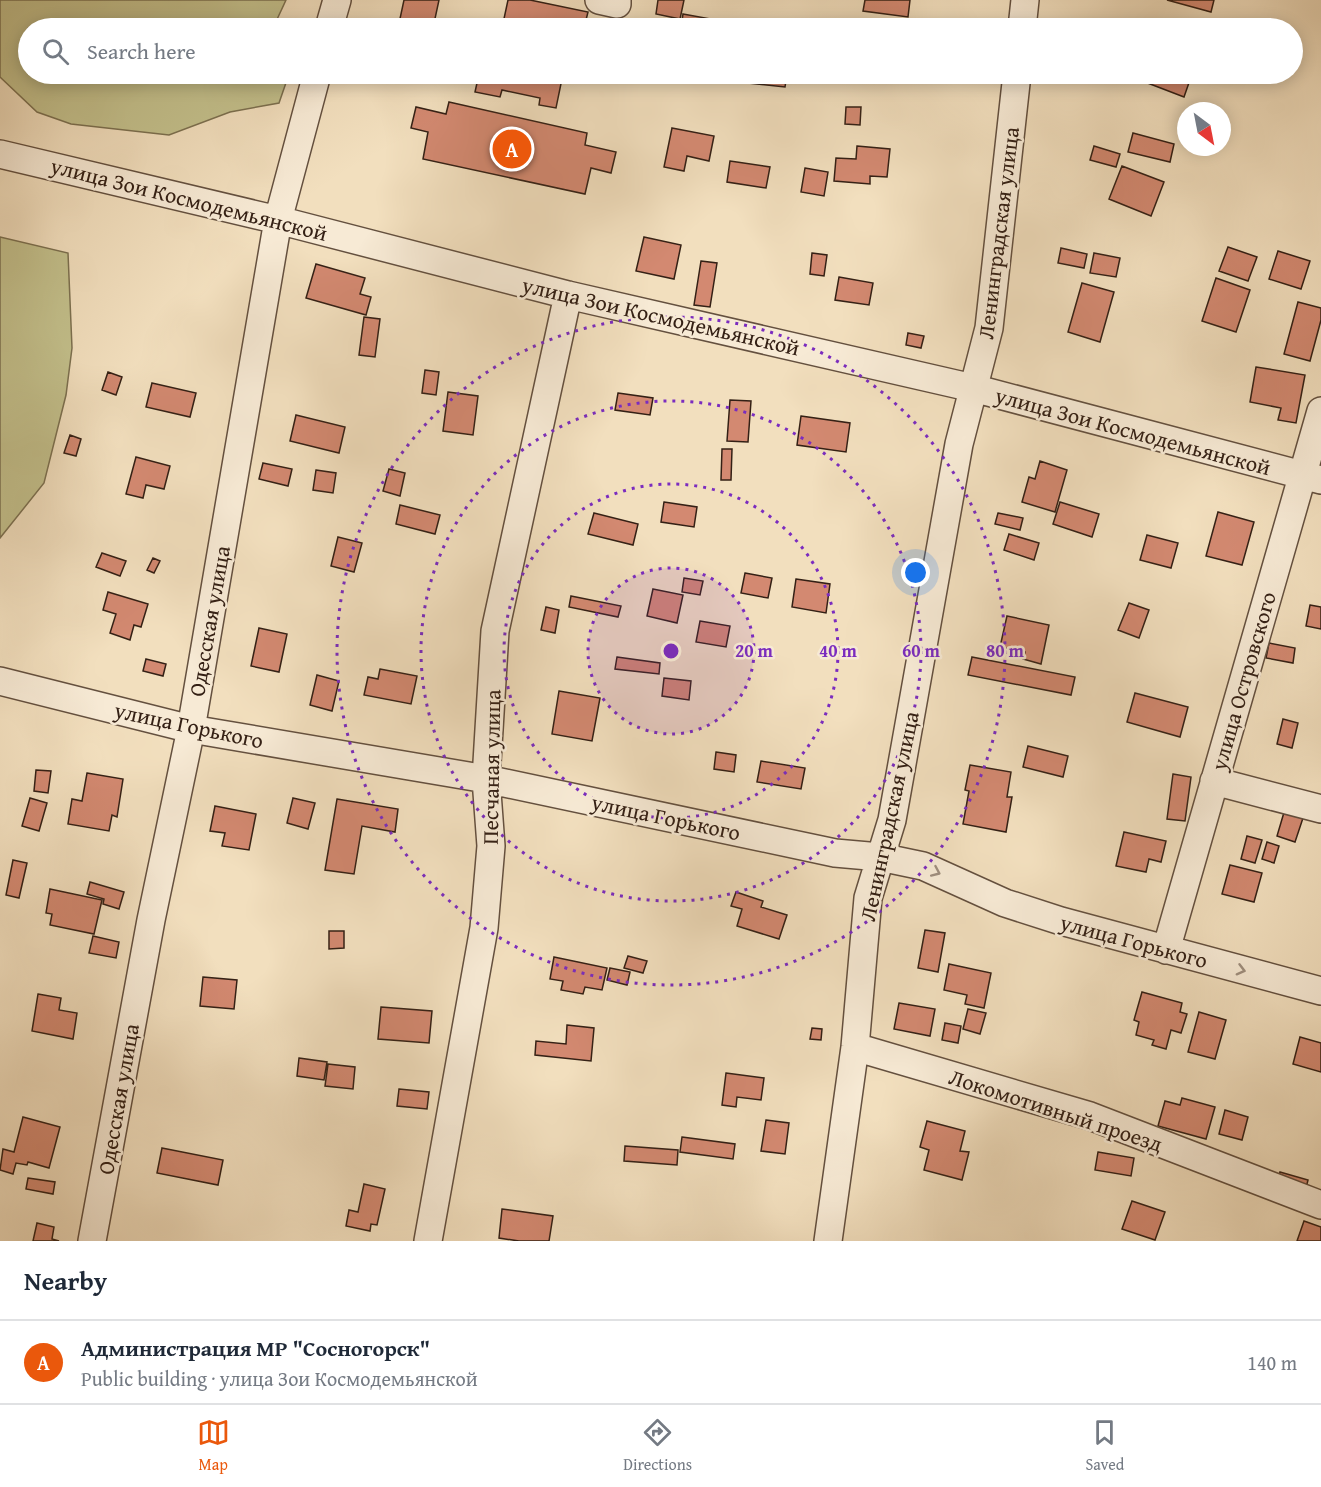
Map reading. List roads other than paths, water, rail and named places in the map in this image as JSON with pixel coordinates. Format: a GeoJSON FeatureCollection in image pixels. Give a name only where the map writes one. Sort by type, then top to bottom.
{"type":"FeatureCollection","features":[{"type":"Feature","properties":{"kind":"street"},"geometry":{"type":"LineString","coordinates":[[332,18],[337,0]]}},
{"type":"Feature","properties":{"kind":"street"},"geometry":{"type":"LineString","coordinates":[[1023,18],[1025,0]]}},
{"type":"Feature","properties":{"kind":"street","name":"Одесская улица"},"geometry":{"type":"LineString","coordinates":[[92,1241],[151,920],[191,729],[278,220],[314,84]]}},
{"type":"Feature","properties":{"kind":"street","name":"Ленинградская улица"},"geometry":{"type":"LineString","coordinates":[[828,1241],[855,1047],[868,898],[892,820],[959,444],[989,328],[1016,84]]}},
{"type":"Feature","properties":{"kind":"street","name":"улица Зои Космодемьянской"},"geometry":{"type":"LineString","coordinates":[[0,154],[278,220],[568,296],[973,388],[1311,478]]}},
{"type":"Feature","properties":{"kind":"street","name":"Песчаная улица"},"geometry":{"type":"LineString","coordinates":[[428,1241],[484,928],[491,846],[486,779],[495,632],[568,296]]}},
{"type":"Feature","properties":{"kind":"street","name":"улица Островского"},"geometry":{"type":"LineString","coordinates":[[1166,950],[1214,781],[1311,478],[1321,411]]}},
{"type":"Feature","properties":{"kind":"street","name":"улица Горького"},"geometry":{"type":"LineString","coordinates":[[0,681],[191,729],[486,779],[836,853],[880,857],[923,866],[1005,903],[1061,921],[1321,991]]}},
{"type":"Feature","properties":{"kind":"street"},"geometry":{"type":"LineString","coordinates":[[1214,781],[1321,809]]}},
{"type":"Feature","properties":{"kind":"street","name":"Локомотивный проезд"},"geometry":{"type":"LineString","coordinates":[[855,1047],[1090,1116],[1321,1205]]}},
{"type":"Feature","properties":{"kind":"place","name":"Администрация МР \"Сосногорск\""},"geometry":{"type":"Point","coordinates":[512,149]}}]}
